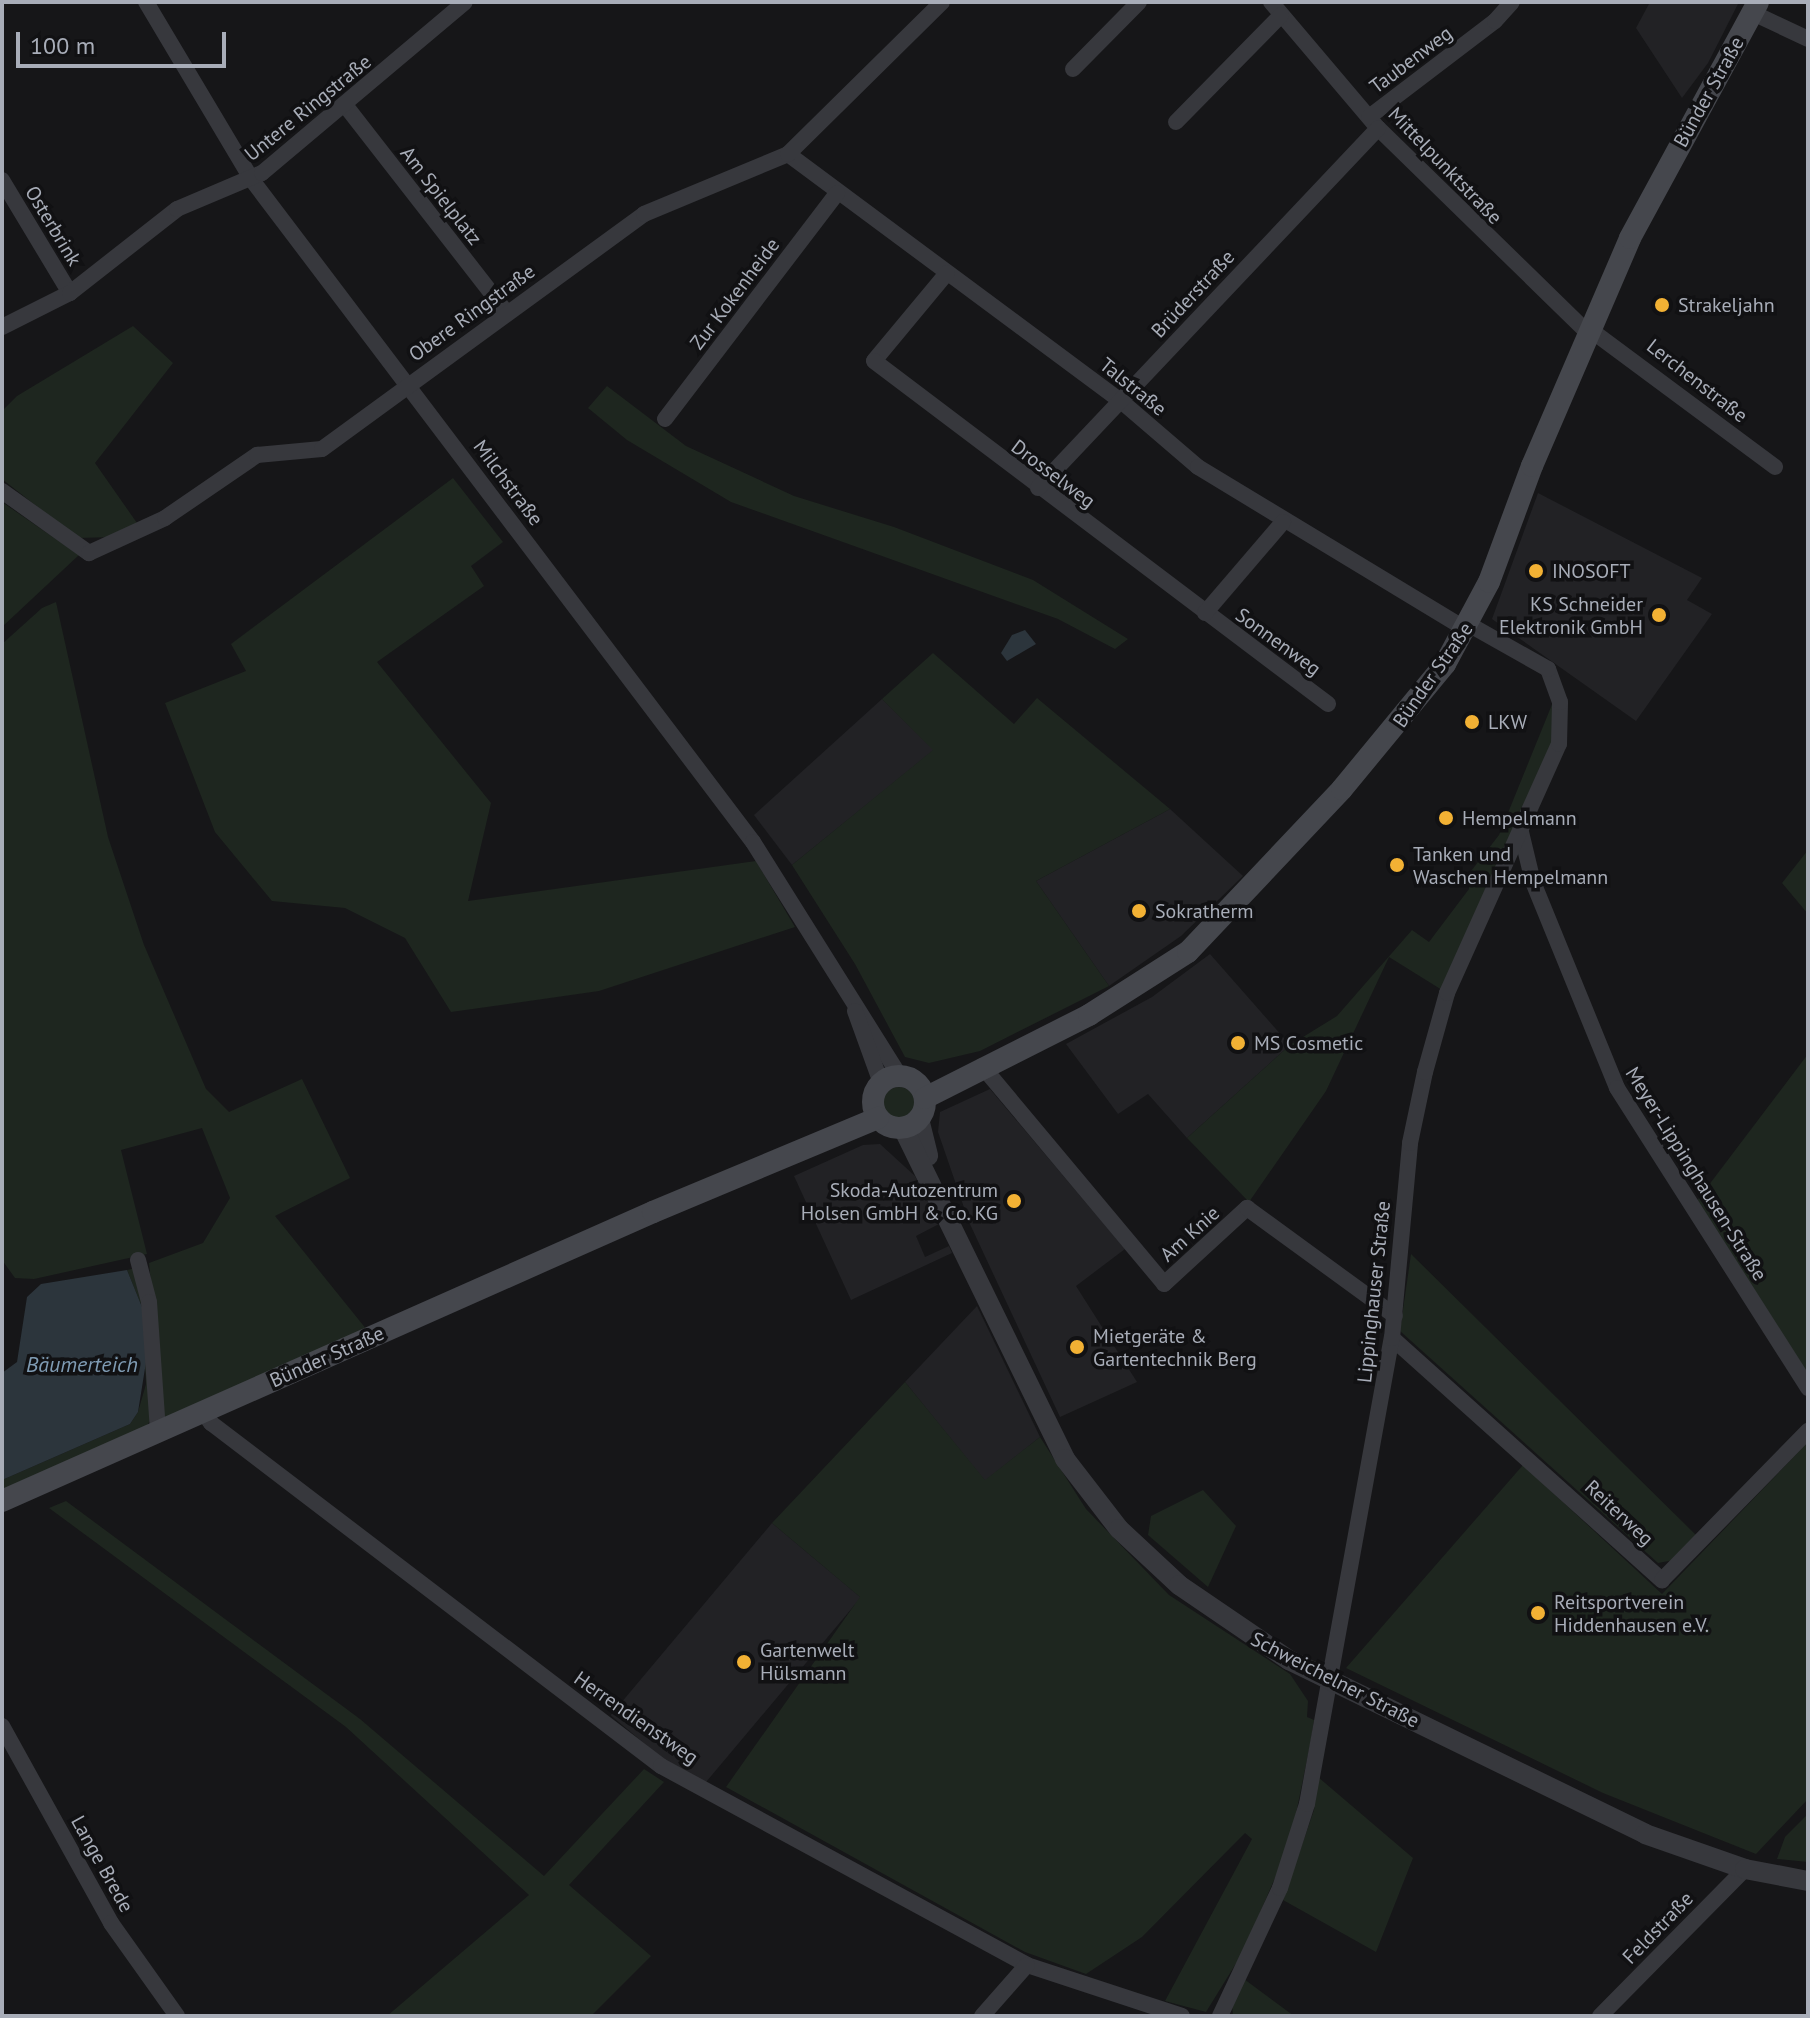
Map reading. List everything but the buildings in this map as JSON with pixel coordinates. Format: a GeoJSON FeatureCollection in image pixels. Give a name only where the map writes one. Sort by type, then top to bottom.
{"type":"FeatureCollection","features":[{"type":"Feature","properties":{"kind":"main road","name":"Bünder Straße"},"geometry":{"type":"LineString","coordinates":[[908,1098],[1100,1010],[1188,952],[1241,901],[1396,728],[1469,628],[1630,238],[1756,8]]}},
{"type":"Feature","properties":{"kind":"main road"},"geometry":{"type":"LineString","coordinates":[[876,1111],[908,1098]]}},
{"type":"Feature","properties":{"kind":"main road"},"geometry":{"type":"LineString","coordinates":[[876,1111],[908,1098]]}},
{"type":"Feature","properties":{"kind":"main road","name":"Bünder Straße"},"geometry":{"type":"LineString","coordinates":[[2,1501],[876,1111]]}},
{"type":"Feature","properties":{"kind":"street","name":"Milchstraße"},"geometry":{"type":"LineString","coordinates":[[146,2],[252,180],[753,842],[845,983],[908,1098]]}},
{"type":"Feature","properties":{"kind":"street","name":"Untere Ringstraße"},"geometry":{"type":"LineString","coordinates":[[2,327],[70,293],[177,209],[252,180],[465,2]]}},
{"type":"Feature","properties":{"kind":"street","name":"Obere Ringstraße"},"geometry":{"type":"LineString","coordinates":[[2,491],[89,553],[165,518],[257,455],[322,449],[644,214],[788,154],[942,2]]}},
{"type":"Feature","properties":{"kind":"street"},"geometry":{"type":"LineString","coordinates":[[1073,69],[1139,2]]}},
{"type":"Feature","properties":{"kind":"street","name":"Taubenweg"},"geometry":{"type":"LineString","coordinates":[[1373,122],[1495,21],[1512,2]]}},
{"type":"Feature","properties":{"kind":"street"},"geometry":{"type":"LineString","coordinates":[[1756,8],[1808,39]]}},
{"type":"Feature","properties":{"kind":"street","name":"Mittelpunktstraße"},"geometry":{"type":"LineString","coordinates":[[1176,122],[1276,9],[1373,122],[1591,333]]}},
{"type":"Feature","properties":{"kind":"street","name":"Am Spielplatz"},"geometry":{"type":"LineString","coordinates":[[345,105],[506,312]]}},
{"type":"Feature","properties":{"kind":"street","name":"Brüderstraße"},"geometry":{"type":"LineString","coordinates":[[1038,488],[1121,401],[1373,122]]}},
{"type":"Feature","properties":{"kind":"street","name":"Talstraße"},"geometry":{"type":"LineString","coordinates":[[788,154],[1121,401],[1198,467],[1283,522],[1469,628]]}},
{"type":"Feature","properties":{"kind":"street","name":"Osterbrink"},"geometry":{"type":"LineString","coordinates":[[2,180],[70,293]]}},
{"type":"Feature","properties":{"kind":"street","name":"Zur Kokenheide"},"geometry":{"type":"LineString","coordinates":[[665,419],[837,193]]}},
{"type":"Feature","properties":{"kind":"street","name":"Drosselweg"},"geometry":{"type":"LineString","coordinates":[[947,273],[874,361],[1205,613]]}},
{"type":"Feature","properties":{"kind":"street","name":"Lerchenstraße"},"geometry":{"type":"LineString","coordinates":[[1591,333],[1775,467]]}},
{"type":"Feature","properties":{"kind":"street"},"geometry":{"type":"LineString","coordinates":[[1205,613],[1283,522]]}},
{"type":"Feature","properties":{"kind":"street","name":"Sonnenweg"},"geometry":{"type":"LineString","coordinates":[[1205,613],[1328,704]]}},
{"type":"Feature","properties":{"kind":"street","name":"Lippinghauser Straße"},"geometry":{"type":"LineString","coordinates":[[1220,2016],[1295,1847],[1392,1338],[1410,1143],[1425,1072],[1447,993],[1559,744],[1557,687],[1541,662],[1469,628]]}},
{"type":"Feature","properties":{"kind":"street","name":"Meyer-Lippinghausen-Straße"},"geometry":{"type":"LineString","coordinates":[[1521,832],[1533,882],[1617,1088],[1808,1388]]}},
{"type":"Feature","properties":{"kind":"street"},"geometry":{"type":"LineString","coordinates":[[1502,873],[1519,872],[1533,882]]}},
{"type":"Feature","properties":{"kind":"street","name":"Am Knie"},"geometry":{"type":"LineString","coordinates":[[982,1066],[1164,1284],[1247,1208],[1395,1316]]}},
{"type":"Feature","properties":{"kind":"street","name":"Schweichelner Straße"},"geometry":{"type":"LineString","coordinates":[[908,1098],[953,1228],[1045,1424],[1088,1492],[1179,1585],[1246,1635],[1328,1679],[1645,1834],[1745,1869],[1808,1881]]}},
{"type":"Feature","properties":{"kind":"street"},"geometry":{"type":"LineString","coordinates":[[138,1260],[149,1302],[158,1432]]}},
{"type":"Feature","properties":{"kind":"street","name":"Reiterweg"},"geometry":{"type":"LineString","coordinates":[[1392,1338],[1662,1580],[1808,1431]]}},
{"type":"Feature","properties":{"kind":"street","name":"Herrendienstweg"},"geometry":{"type":"LineString","coordinates":[[203,1412],[211,1423],[661,1766],[1027,1965],[1182,2016]]}},
{"type":"Feature","properties":{"kind":"street","name":"Lange Brede"},"geometry":{"type":"LineString","coordinates":[[2,1726],[111,1923],[177,2016]]}},
{"type":"Feature","properties":{"kind":"street","name":"Feldstraße"},"geometry":{"type":"LineString","coordinates":[[1600,2016],[1745,1869]]}},
{"type":"Feature","properties":{"kind":"street"},"geometry":{"type":"LineString","coordinates":[[982,2016],[1027,1965]]}},
{"type":"Feature","properties":{"kind":"shaded area"},"geometry":{"type":"Polygon","coordinates":[[[1650,2],[1739,2],[1708,63],[1682,98],[1636,28],[1650,2]]]}},
{"type":"Feature","properties":{"kind":"shaded area"},"geometry":{"type":"Polygon","coordinates":[[[133,326],[173,363],[95,463],[137,523],[115,537],[77,538],[2,479],[2,411],[17,396],[133,326]]]}},
{"type":"Feature","properties":{"kind":"shaded area"},"geometry":{"type":"Polygon","coordinates":[[[607,386],[686,446],[794,496],[894,527],[1033,580],[1128,639],[1115,649],[1058,619],[731,502],[627,440],[588,408],[607,386]]]}},
{"type":"Feature","properties":{"kind":"shaded area"},"geometry":{"type":"Polygon","coordinates":[[[453,478],[503,542],[471,566],[484,586],[377,662],[491,803],[468,901],[756,861],[795,927],[599,991],[451,1012],[405,938],[345,908],[272,901],[215,832],[165,703],[246,671],[231,644],[453,478]]]}},
{"type":"Feature","properties":{"kind":"shaded area"},"geometry":{"type":"Polygon","coordinates":[[[1538,493],[1702,578],[1687,600],[1712,614],[1636,721],[1492,619],[1538,493]]]}},
{"type":"Feature","properties":{"kind":"shaded area"},"geometry":{"type":"Polygon","coordinates":[[[2,502],[79,555],[2,627],[2,502]]]}},
{"type":"Feature","properties":{"kind":"shaded area"},"geometry":{"type":"Polygon","coordinates":[[[56,602],[108,837],[144,945],[206,1089],[229,1112],[302,1079],[350,1178],[275,1216],[367,1330],[164,1419],[149,1263],[203,1243],[230,1198],[202,1128],[121,1150],[147,1254],[34,1279],[15,1278],[2,1260],[2,644],[42,608],[56,602]]]}},
{"type":"Feature","properties":{"kind":"shaded area"},"geometry":{"type":"Polygon","coordinates":[[[933,653],[1014,724],[1037,698],[1170,809],[1036,881],[1109,986],[980,1051],[929,1063],[905,1057],[855,964],[792,865],[933,750],[882,699],[933,653]]]}},
{"type":"Feature","properties":{"kind":"shaded area"},"geometry":{"type":"Polygon","coordinates":[[[882,699],[934,750],[792,865],[754,815],[882,699]]]}},
{"type":"Feature","properties":{"kind":"shaded area"},"geometry":{"type":"Polygon","coordinates":[[[1553,702],[1552,748],[1442,990],[1389,957],[1326,1091],[1249,1202],[1187,1138],[1290,1045],[1337,1016],[1412,930],[1429,942],[1469,889],[1468,875],[1499,835],[1553,702]]]}},
{"type":"Feature","properties":{"kind":"shaded area"},"geometry":{"type":"Polygon","coordinates":[[[1170,809],[1243,876],[1181,936],[1109,986],[1036,881],[1170,809]]]}},
{"type":"Feature","properties":{"kind":"shaded area"},"geometry":{"type":"Polygon","coordinates":[[[1808,850],[1808,914],[1782,883],[1808,850]]]}},
{"type":"Feature","properties":{"kind":"shaded area"},"geometry":{"type":"Polygon","coordinates":[[[1210,954],[1290,1045],[1187,1138],[1148,1094],[1118,1114],[1066,1044],[1152,997],[1210,954]]]}},
{"type":"Feature","properties":{"kind":"shaded area"},"geometry":{"type":"Polygon","coordinates":[[[1808,1054],[1808,1378],[1696,1202],[1808,1054]]]}},
{"type":"Feature","properties":{"kind":"shaded area"},"geometry":{"type":"Polygon","coordinates":[[[899,1087],[910,1092],[915,1103],[910,1114],[899,1119],[888,1114],[883,1103],[888,1092],[899,1087]]]}},
{"type":"Feature","properties":{"kind":"shaded area"},"geometry":{"type":"Polygon","coordinates":[[[990,1089],[1125,1249],[1076,1286],[1137,1382],[1060,1417],[969,1222],[938,1132],[940,1112],[990,1089]]]}},
{"type":"Feature","properties":{"kind":"shaded area"},"geometry":{"type":"Polygon","coordinates":[[[880,1144],[915,1176],[939,1224],[916,1236],[925,1257],[949,1246],[952,1253],[851,1300],[794,1176],[863,1145],[880,1144]]]}},
{"type":"Feature","properties":{"kind":"shaded area"},"geometry":{"type":"Polygon","coordinates":[[[1411,1254],[1698,1537],[1674,1560],[1658,1563],[1400,1331],[1411,1254]]]}},
{"type":"Feature","properties":{"kind":"shaded area"},"geometry":{"type":"Polygon","coordinates":[[[136,1268],[146,1306],[152,1418],[146,1427],[2,1491],[2,1480],[130,1424],[138,1412],[146,1384],[142,1307],[127,1270],[136,1268]]]}},
{"type":"Feature","properties":{"kind":"shaded area"},"geometry":{"type":"Polygon","coordinates":[[[977,1306],[1040,1437],[985,1481],[905,1382],[977,1306]]]}},
{"type":"Feature","properties":{"kind":"shaded area"},"geometry":{"type":"Polygon","coordinates":[[[905,1382],[985,1480],[1040,1437],[1086,1509],[1169,1595],[1290,1674],[1308,1701],[1307,1717],[1314,1720],[1290,1843],[1243,1952],[1206,2012],[1165,2001],[1252,1839],[1245,1833],[1142,1937],[1086,1974],[1025,1952],[726,1787],[860,1597],[772,1523],[905,1382]]]}},
{"type":"Feature","properties":{"kind":"shaded area"},"geometry":{"type":"Polygon","coordinates":[[[1808,1442],[1808,1799],[1756,1854],[1603,1793],[1346,1668],[1523,1465],[1662,1594],[1808,1442]]]}},
{"type":"Feature","properties":{"kind":"shaded area"},"geometry":{"type":"Polygon","coordinates":[[[1203,1490],[1236,1526],[1208,1587],[1148,1535],[1151,1516],[1203,1490]]]}},
{"type":"Feature","properties":{"kind":"shaded area"},"geometry":{"type":"Polygon","coordinates":[[[66,1501],[360,1719],[544,1876],[644,1769],[664,1782],[569,1885],[651,1956],[591,2016],[387,2016],[529,1895],[346,1727],[49,1508],[66,1501]]]}},
{"type":"Feature","properties":{"kind":"shaded area","name":"Gartenwelt Hülsmann"},"geometry":{"type":"Polygon","coordinates":[[[772,1523],[861,1598],[700,1790],[611,1715],[772,1523]]]}},
{"type":"Feature","properties":{"kind":"shaded area"},"geometry":{"type":"Polygon","coordinates":[[[1318,1777],[1413,1858],[1376,1952],[1283,1900],[1314,1810],[1318,1777]]]}},
{"type":"Feature","properties":{"kind":"shaded area"},"geometry":{"type":"Polygon","coordinates":[[[1808,1814],[1808,1862],[1777,1859],[1785,1837],[1808,1814]]]}},
{"type":"Feature","properties":{"kind":"shaded area"},"geometry":{"type":"Polygon","coordinates":[[[1244,1979],[1294,2016],[1233,2016],[1232,2004],[1244,1979]]]}},
{"type":"Feature","properties":{"kind":"water"},"geometry":{"type":"Polygon","coordinates":[[[1025,630],[1036,644],[1007,661],[1001,653],[1012,635],[1025,630]]]}},
{"type":"Feature","properties":{"kind":"water","name":"Bäumerteich"},"geometry":{"type":"Polygon","coordinates":[[[127,1270],[142,1307],[147,1356],[138,1412],[130,1424],[2,1480],[2,1373],[17,1362],[27,1297],[41,1284],[127,1270]]]}},
{"type":"Feature","properties":{"kind":"place","name":"Strakeljahn"},"geometry":{"type":"Point","coordinates":[1662,305]}},
{"type":"Feature","properties":{"kind":"place","name":"INOSOFT"},"geometry":{"type":"Point","coordinates":[1536,571]}},
{"type":"Feature","properties":{"kind":"place","name":"KS Schneider Elektronik GmbH"},"geometry":{"type":"Point","coordinates":[1659,615]}},
{"type":"Feature","properties":{"kind":"place","name":"LKW"},"geometry":{"type":"Point","coordinates":[1472,722]}},
{"type":"Feature","properties":{"kind":"place","name":"Hempelmann"},"geometry":{"type":"Point","coordinates":[1446,818]}},
{"type":"Feature","properties":{"kind":"place","name":"Tanken und Waschen Hempelmann"},"geometry":{"type":"Point","coordinates":[1397,865]}},
{"type":"Feature","properties":{"kind":"place","name":"Sokratherm"},"geometry":{"type":"Point","coordinates":[1139,911]}},
{"type":"Feature","properties":{"kind":"place","name":"MS Cosmetic"},"geometry":{"type":"Point","coordinates":[1238,1043]}},
{"type":"Feature","properties":{"kind":"place","name":"Skoda-Autozentrum Holsen GmbH & Co. KG"},"geometry":{"type":"Point","coordinates":[1014,1201]}},
{"type":"Feature","properties":{"kind":"place","name":"Mietgeräte & Gartentechnik Berg"},"geometry":{"type":"Point","coordinates":[1077,1347]}},
{"type":"Feature","properties":{"kind":"place","name":"Reitsportverein Hiddenhausen e.V."},"geometry":{"type":"Point","coordinates":[1538,1613]}},
{"type":"Feature","properties":{"kind":"place","name":"Gartenwelt Hülsmann"},"geometry":{"type":"Point","coordinates":[744,1662]}}]}
